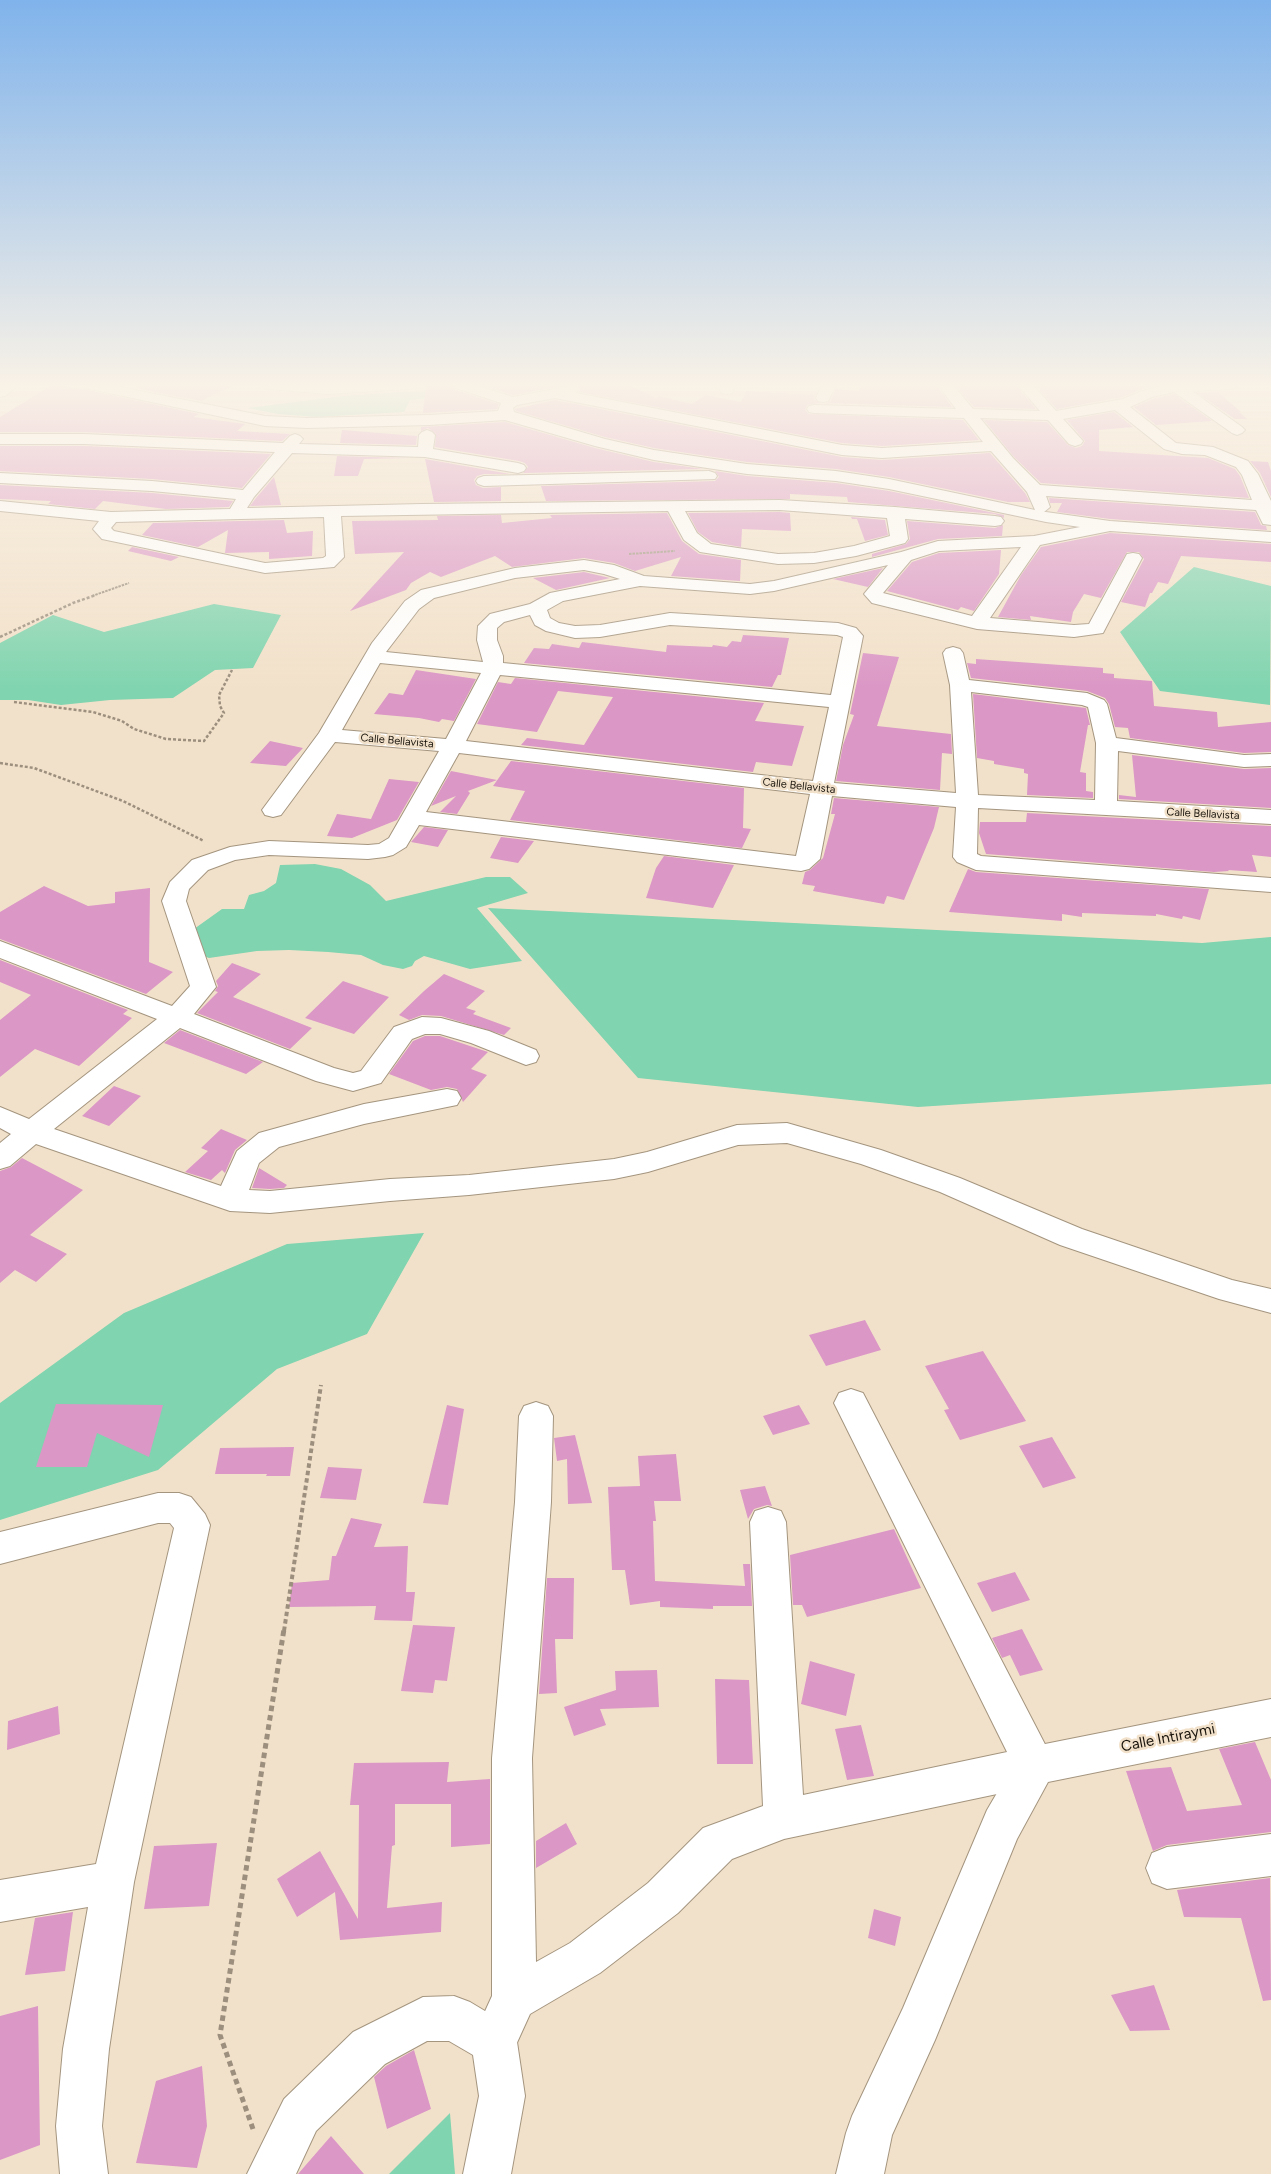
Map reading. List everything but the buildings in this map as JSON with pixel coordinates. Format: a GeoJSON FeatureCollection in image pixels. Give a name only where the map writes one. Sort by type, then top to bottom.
{"type":"FeatureCollection","features":[{"type":"Feature","properties":{"kind":"street"},"geometry":{"type":"LineString","coordinates":[[39,510],[52,486]]}},
{"type":"Feature","properties":{"kind":"street"},"geometry":{"type":"LineString","coordinates":[[138,486],[247,495]]}},
{"type":"Feature","properties":{"kind":"street"},"geometry":{"type":"LineString","coordinates":[[235,514],[254,486]]}},
{"type":"Feature","properties":{"kind":"street"},"geometry":{"type":"LineString","coordinates":[[900,486],[1046,518],[1110,526],[1271,537]]}},
{"type":"Feature","properties":{"kind":"street"},"geometry":{"type":"LineString","coordinates":[[1032,486],[1046,518]]}},
{"type":"Feature","properties":{"kind":"street"},"geometry":{"type":"LineString","coordinates":[[1257,486],[1268,506],[1271,527]]}},
{"type":"Feature","properties":{"kind":"street"},"geometry":{"type":"LineString","coordinates":[[1035,490],[1268,506]]}},
{"type":"Feature","properties":{"kind":"street"},"geometry":{"type":"LineString","coordinates":[[0,506],[111,518],[422,509],[780,505],[998,521],[1046,518]]}},
{"type":"Feature","properties":{"kind":"street"},"geometry":{"type":"LineString","coordinates":[[674,506],[690,536],[706,548],[778,559],[814,558],[856,551],[899,539],[895,512]]}},
{"type":"Feature","properties":{"kind":"street"},"geometry":{"type":"LineString","coordinates":[[111,518],[102,529],[108,535],[265,568],[328,563],[335,557],[332,513]]}},
{"type":"Feature","properties":{"kind":"street"},"geometry":{"type":"LineString","coordinates":[[0,1159],[176,1018],[203,987],[174,901],[178,887],[200,865],[230,854],[269,848],[368,852],[385,850],[398,842],[453,746],[493,669],[493,656],[487,640],[488,626],[497,618],[537,608],[557,597],[640,581],[750,589],[774,586],[905,556],[938,546],[1034,541],[1110,526]]}},
{"type":"Feature","properties":{"kind":"street"},"geometry":{"type":"LineString","coordinates":[[977,623],[1034,541]]}},
{"type":"Feature","properties":{"kind":"street"},"geometry":{"type":"LineString","coordinates":[[905,556],[873,594],[878,599],[977,623],[1074,631],[1096,629],[1133,558]]}},
{"type":"Feature","properties":{"kind":"street"},"geometry":{"type":"LineString","coordinates":[[273,810],[329,735],[375,656],[378,646],[412,605],[428,594],[515,573],[556,567],[584,566],[608,569],[640,581]]}},
{"type":"Feature","properties":{"kind":"street"},"geometry":{"type":"LineString","coordinates":[[413,818],[801,864],[808,859],[853,636],[849,632],[838,629],[670,619],[600,631],[575,632],[553,627],[542,621],[537,608]]}},
{"type":"Feature","properties":{"kind":"street"},"geometry":{"type":"LineString","coordinates":[[953,653],[960,685],[967,801],[966,857],[976,863],[1271,885]]}},
{"type":"Feature","properties":{"kind":"street"},"geometry":{"type":"LineString","coordinates":[[375,656],[840,702]]}},
{"type":"Feature","properties":{"kind":"street"},"geometry":{"type":"LineString","coordinates":[[960,685],[1087,699],[1098,704],[1107,743],[1106,807]]}},
{"type":"Feature","properties":{"kind":"street","name":"Calle Bellavista"},"geometry":{"type":"LineString","coordinates":[[329,735],[453,746],[822,789],[967,801],[1271,817]]}},
{"type":"Feature","properties":{"kind":"street"},"geometry":{"type":"LineString","coordinates":[[1107,743],[1244,761],[1271,760]]}},
{"type":"Feature","properties":{"kind":"street"},"geometry":{"type":"LineString","coordinates":[[0,949],[326,1075],[353,1082],[371,1077],[403,1033],[422,1025],[441,1026],[480,1038],[526,1056]]}},
{"type":"Feature","properties":{"kind":"street"},"geometry":{"type":"LineString","coordinates":[[230,1200],[247,1158],[269,1140],[364,1114],[447,1098]]}},
{"type":"Feature","properties":{"kind":"street"},"geometry":{"type":"LineString","coordinates":[[0,1117],[32,1132],[230,1200],[270,1202],[390,1190],[469,1185],[614,1169],[648,1162],[737,1136],[760,1133],[787,1133],[871,1157],[950,1185],[1071,1237],[1230,1291],[1271,1301]]}},
{"type":"Feature","properties":{"kind":"street"},"geometry":{"type":"LineString","coordinates":[[851,1403],[1050,1763],[1002,1825],[919,2024],[869,2133],[860,2174]]}},
{"type":"Feature","properties":{"kind":"street"},"geometry":{"type":"LineString","coordinates":[[487,2174],[502,2096],[494,2042],[514,1998],[512,1758],[534,1502],[536,1416]]}},
{"type":"Feature","properties":{"kind":"street"},"geometry":{"type":"LineString","coordinates":[[0,1548],[158,1508],[180,1508],[192,1525],[113,1882],[86,2050],[79,2126],[84,2174]]}},
{"type":"Feature","properties":{"kind":"street"},"geometry":{"type":"LineString","coordinates":[[768,1522],[784,1819]]}},
{"type":"Feature","properties":{"kind":"street","name":"Calle Intiraymi"},"geometry":{"type":"LineString","coordinates":[[514,1998],[586,1958],[663,1898],[718,1843],[784,1819],[1271,1718]]}},
{"type":"Feature","properties":{"kind":"street"},"geometry":{"type":"LineString","coordinates":[[1167,1868],[1271,1855]]}},
{"type":"Feature","properties":{"kind":"street"},"geometry":{"type":"LineString","coordinates":[[0,1901],[113,1882]]}},
{"type":"Feature","properties":{"kind":"street"},"geometry":{"type":"LineString","coordinates":[[263,2155],[300,2115],[369,2048],[423,2019],[454,2018],[494,2042]]}},
{"type":"Feature","properties":{"kind":"path"},"geometry":{"type":"LineString","coordinates":[[0,637],[73,603],[129,582]]}},
{"type":"Feature","properties":{"kind":"path"},"geometry":{"type":"LineString","coordinates":[[14,702],[93,712],[122,721],[134,729],[166,739],[204,740],[224,713],[220,706],[219,695],[232,670]]}},
{"type":"Feature","properties":{"kind":"path"},"geometry":{"type":"LineString","coordinates":[[0,764],[34,768],[123,801],[230,854]]}},
{"type":"Feature","properties":{"kind":"path"},"geometry":{"type":"LineString","coordinates":[[263,2155],[220,2035],[258,1802],[321,1385]]}},
{"type":"Feature","properties":{"kind":"green space"},"geometry":{"type":"Polygon","coordinates":[[[1194,567],[1271,586],[1270,705],[1160,691],[1120,632],[1194,567]]]}},
{"type":"Feature","properties":{"kind":"green space"},"geometry":{"type":"Polygon","coordinates":[[[214,604],[281,615],[253,668],[215,670],[173,698],[110,700],[61,705],[28,700],[0,700],[0,643],[53,615],[104,632],[214,604]]]}},
{"type":"Feature","properties":{"kind":"green space"},"geometry":{"type":"Polygon","coordinates":[[[315,864],[341,869],[370,885],[386,901],[486,877],[510,877],[528,893],[477,908],[522,961],[470,969],[424,956],[415,961],[412,966],[403,969],[383,965],[361,955],[328,952],[257,951],[209,958],[198,954],[194,929],[222,909],[244,909],[249,895],[264,891],[276,883],[280,865],[315,864]]]}},
{"type":"Feature","properties":{"kind":"green space"},"geometry":{"type":"Polygon","coordinates":[[[488,908],[1202,943],[1271,937],[1271,1084],[918,1107],[638,1078],[488,908]]]}},
{"type":"Feature","properties":{"kind":"green space"},"geometry":{"type":"Polygon","coordinates":[[[424,1233],[367,1334],[277,1369],[158,1470],[0,1520],[0,1403],[124,1313],[287,1244],[424,1233]]]}},
{"type":"Feature","properties":{"kind":"green space"},"geometry":{"type":"Polygon","coordinates":[[[450,2113],[455,2174],[389,2174],[450,2113]]]}}]}
